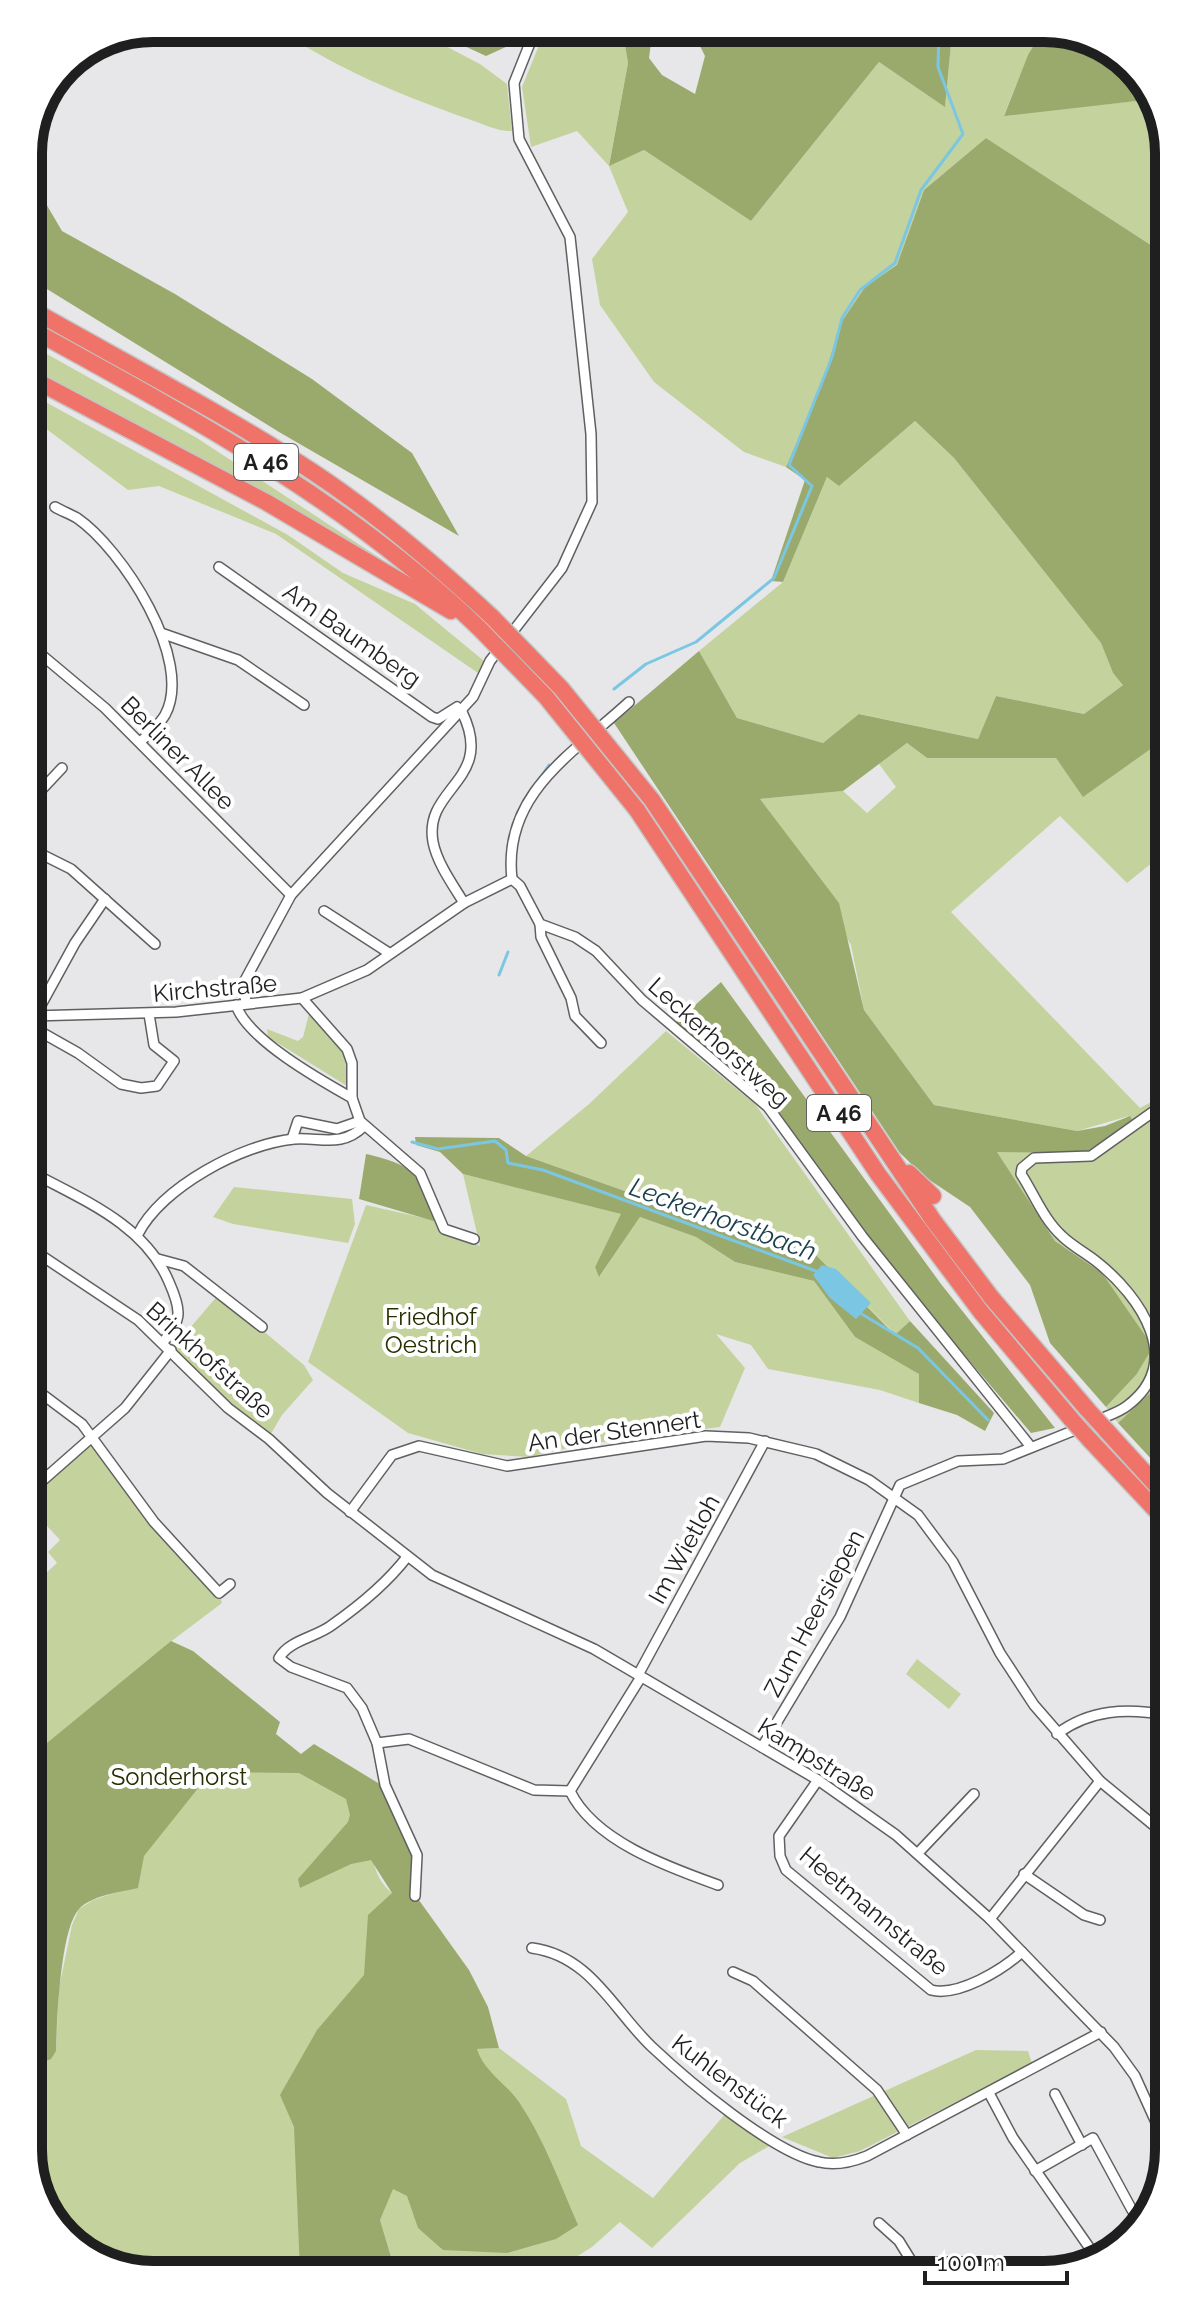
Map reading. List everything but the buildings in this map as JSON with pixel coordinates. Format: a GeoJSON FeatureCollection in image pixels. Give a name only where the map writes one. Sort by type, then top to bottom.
{"type":"FeatureCollection","features":[{"type":"Feature","properties":{"kind":"highway","name":"A 46"},"geometry":{"type":"LineString","coordinates":[[42,315],[247,430],[315,473],[422,552],[486,623],[637,810],[878,1174],[981,1312],[1071,1419],[1155,1510]]}},
{"type":"Feature","properties":{"kind":"highway","name":"A 46"},"geometry":{"type":"LineString","coordinates":[[42,335],[155,397],[308,489],[486,623],[561,688],[652,800],[868,1127],[991,1297],[1155,1484]]}},
{"type":"Feature","properties":{"kind":"highway"},"geometry":{"type":"LineString","coordinates":[[42,384],[486,623]]}},
{"type":"Feature","properties":{"kind":"highway"},"geometry":{"type":"LineString","coordinates":[[868,1127],[933,1196]]}},
{"type":"Feature","properties":{"kind":"highway"},"geometry":{"type":"LineString","coordinates":[[1036,1335],[1059,1377]]}},
{"type":"Feature","properties":{"kind":"highway"},"geometry":{"type":"LineString","coordinates":[[1116,1470],[1141,1510]]}},
{"type":"Feature","properties":{"kind":"street"},"geometry":{"type":"LineString","coordinates":[[246,1002],[243,984],[291,895],[462,712],[473,697],[490,661],[562,568],[592,502],[595,475],[570,237],[519,139],[514,83],[530,42]]}},
{"type":"Feature","properties":{"kind":"street"},"geometry":{"type":"LineString","coordinates":[[55,507],[77,518],[113,555],[145,600],[161,633],[170,668],[171,695],[165,715],[140,742]]}},
{"type":"Feature","properties":{"kind":"street","name":"Am Baumberg"},"geometry":{"type":"LineString","coordinates":[[219,567],[432,717],[438,719],[457,707],[462,712]]}},
{"type":"Feature","properties":{"kind":"street"},"geometry":{"type":"LineString","coordinates":[[161,633],[238,660],[304,705]]}},
{"type":"Feature","properties":{"kind":"street","name":"Berliner Allee"},"geometry":{"type":"LineString","coordinates":[[42,655],[79,684],[140,742],[291,895]]}},
{"type":"Feature","properties":{"kind":"street"},"geometry":{"type":"LineString","coordinates":[[601,1043],[575,1016],[571,998],[541,937],[540,924],[520,886],[512,879],[514,833],[531,796],[556,762],[587,741],[629,702]]}},
{"type":"Feature","properties":{"kind":"street"},"geometry":{"type":"LineString","coordinates":[[462,712],[469,726],[468,763],[458,785],[440,800],[432,828],[437,856],[464,903]]}},
{"type":"Feature","properties":{"kind":"street"},"geometry":{"type":"LineString","coordinates":[[42,789],[62,768]]}},
{"type":"Feature","properties":{"kind":"street"},"geometry":{"type":"LineString","coordinates":[[42,854],[71,869],[155,944]]}},
{"type":"Feature","properties":{"kind":"street","name":"Kirchstraße"},"geometry":{"type":"LineString","coordinates":[[42,1016],[149,1014],[302,998],[367,970],[464,903],[512,879]]}},
{"type":"Feature","properties":{"kind":"street"},"geometry":{"type":"LineString","coordinates":[[42,1000],[69,952],[105,899]]}},
{"type":"Feature","properties":{"kind":"street"},"geometry":{"type":"LineString","coordinates":[[324,911],[389,953]]}},
{"type":"Feature","properties":{"kind":"street","name":"Leckerhorstweg"},"geometry":{"type":"LineString","coordinates":[[540,924],[575,937],[596,951],[642,1000],[768,1107],[862,1236],[1031,1447]]}},
{"type":"Feature","properties":{"kind":"street"},"geometry":{"type":"LineString","coordinates":[[302,998],[347,1049],[352,1063],[352,1098],[364,1125],[420,1173],[444,1229],[474,1239]]}},
{"type":"Feature","properties":{"kind":"street"},"geometry":{"type":"LineString","coordinates":[[236,1005],[244,1022],[263,1042],[352,1098]]}},
{"type":"Feature","properties":{"kind":"street"},"geometry":{"type":"LineString","coordinates":[[42,1033],[78,1053],[121,1084],[150,1088],[164,1080],[174,1061],[154,1045],[149,1014]]}},
{"type":"Feature","properties":{"kind":"street"},"geometry":{"type":"LineString","coordinates":[[1155,1110],[1091,1156],[1034,1158],[1023,1163],[1021,1174],[1061,1236],[1099,1263],[1117,1281],[1149,1323],[1155,1342]]}},
{"type":"Feature","properties":{"kind":"street"},"geometry":{"type":"LineString","coordinates":[[292,1139],[298,1121],[337,1129],[364,1125]]}},
{"type":"Feature","properties":{"kind":"street"},"geometry":{"type":"LineString","coordinates":[[138,1234],[156,1208],[194,1179],[244,1152],[292,1139],[347,1139],[364,1125]]}},
{"type":"Feature","properties":{"kind":"street"},"geometry":{"type":"LineString","coordinates":[[42,1178],[138,1234],[158,1259],[180,1310],[177,1325],[163,1342]]}},
{"type":"Feature","properties":{"kind":"street","name":"Brinkhofstraße"},"geometry":{"type":"LineString","coordinates":[[42,1256],[138,1320],[228,1408],[269,1439],[350,1512]]}},
{"type":"Feature","properties":{"kind":"street"},"geometry":{"type":"LineString","coordinates":[[158,1259],[184,1266],[262,1327]]}},
{"type":"Feature","properties":{"kind":"street"},"geometry":{"type":"LineString","coordinates":[[42,1481],[142,1390],[171,1350]]}},
{"type":"Feature","properties":{"kind":"street"},"geometry":{"type":"LineString","coordinates":[[895,1496],[900,1485],[945,1465],[1003,1459],[1126,1407],[1153,1371],[1155,1360]]}},
{"type":"Feature","properties":{"kind":"street"},"geometry":{"type":"LineString","coordinates":[[42,1394],[82,1424],[154,1522],[219,1593],[230,1584]]}},
{"type":"Feature","properties":{"kind":"street","name":"An der Stennert"},"geometry":{"type":"LineString","coordinates":[[350,1512],[392,1455],[405,1448],[419,1446],[507,1466],[706,1436],[765,1441],[803,1450],[839,1464],[895,1496],[931,1530],[1018,1681],[1057,1734],[1100,1781],[1155,1826]]}},
{"type":"Feature","properties":{"kind":"street","name":"Im Wietloh"},"geometry":{"type":"LineString","coordinates":[[570,1791],[639,1676],[765,1441]]}},
{"type":"Feature","properties":{"kind":"street","name":"Zum Heersiepen"},"geometry":{"type":"LineString","coordinates":[[762,1747],[840,1617],[895,1496]]}},
{"type":"Feature","properties":{"kind":"street","name":"Kampstraße"},"geometry":{"type":"LineString","coordinates":[[350,1512],[407,1557],[459,1590],[584,1643],[818,1780],[918,1853],[990,1919],[1101,2032],[1135,2076],[1155,2120]]}},
{"type":"Feature","properties":{"kind":"street"},"geometry":{"type":"LineString","coordinates":[[407,1557],[387,1580],[329,1628],[290,1648],[279,1658],[291,1667],[352,1693],[371,1724],[385,1785],[417,1855],[415,1896]]}},
{"type":"Feature","properties":{"kind":"street"},"geometry":{"type":"LineString","coordinates":[[1057,1734],[1091,1715],[1121,1710],[1155,1714]]}},
{"type":"Feature","properties":{"kind":"street"},"geometry":{"type":"LineString","coordinates":[[377,1743],[409,1739],[534,1790],[570,1791],[585,1815],[602,1829],[642,1852],[718,1885]]}},
{"type":"Feature","properties":{"kind":"street","name":"Heetmannstraße"},"geometry":{"type":"LineString","coordinates":[[818,1780],[779,1836],[780,1856],[786,1870],[808,1889],[835,1907],[931,1990],[943,1993],[958,1989],[1022,1952]]}},
{"type":"Feature","properties":{"kind":"street"},"geometry":{"type":"LineString","coordinates":[[990,1919],[1100,1781]]}},
{"type":"Feature","properties":{"kind":"street"},"geometry":{"type":"LineString","coordinates":[[918,1853],[974,1794]]}},
{"type":"Feature","properties":{"kind":"street"},"geometry":{"type":"LineString","coordinates":[[1024,1874],[1084,1915],[1100,1920]]}},
{"type":"Feature","properties":{"kind":"street","name":"Kuhlenstück"},"geometry":{"type":"LineString","coordinates":[[532,1948],[551,1951],[577,1964],[602,1987],[660,2054],[766,2137],[800,2156],[819,2162],[855,2161],[1101,2032]]}},
{"type":"Feature","properties":{"kind":"street"},"geometry":{"type":"LineString","coordinates":[[733,1972],[753,1981],[877,2090],[907,2135]]}},
{"type":"Feature","properties":{"kind":"street"},"geometry":{"type":"LineString","coordinates":[[989,2093],[1035,2171],[1091,2250]]}},
{"type":"Feature","properties":{"kind":"street"},"geometry":{"type":"LineString","coordinates":[[1055,2094],[1082,2145]]}},
{"type":"Feature","properties":{"kind":"street"},"geometry":{"type":"LineString","coordinates":[[1035,2171],[1093,2138],[1135,2213]]}},
{"type":"Feature","properties":{"kind":"street"},"geometry":{"type":"LineString","coordinates":[[879,2223],[899,2241],[911,2261]]}},
{"type":"Feature","properties":{"kind":"green space"},"geometry":{"type":"Polygon","coordinates":[[[438,42],[480,64],[507,84],[512,131],[486,126],[420,101],[299,43],[438,42]]]}},
{"type":"Feature","properties":{"kind":"green space"},"geometry":{"type":"Polygon","coordinates":[[[456,42],[511,42],[486,56],[456,42]]]}},
{"type":"Feature","properties":{"kind":"green space"},"geometry":{"type":"Polygon","coordinates":[[[540,42],[624,42],[628,63],[609,165],[644,150],[751,221],[879,62],[945,106],[952,42],[1036,42],[1004,115],[1141,100],[1153,132],[1155,153],[1155,248],[986,138],[924,190],[897,266],[865,287],[840,324],[823,381],[786,467],[744,452],[654,382],[600,305],[592,259],[628,212],[609,166],[577,131],[531,147],[522,87],[540,42]]]}},
{"type":"Feature","properties":{"kind":"green space"},"geometry":{"type":"Polygon","coordinates":[[[624,42],[651,42],[649,58],[662,75],[695,94],[705,56],[698,42],[952,42],[945,107],[879,62],[751,221],[644,150],[609,166],[628,63],[624,42]]]}},
{"type":"Feature","properties":{"kind":"green space"},"geometry":{"type":"Polygon","coordinates":[[[1036,42],[1079,48],[1111,65],[1141,100],[1004,116],[1036,42]]]}},
{"type":"Feature","properties":{"kind":"green space"},"geometry":{"type":"Polygon","coordinates":[[[986,138],[1155,248],[1155,746],[1083,797],[1056,758],[927,758],[907,743],[843,791],[760,799],[839,903],[864,1010],[934,1105],[1077,1131],[1105,1126],[1130,1116],[1133,1121],[1109,1140],[1083,1153],[997,1152],[1055,1241],[1102,1273],[1153,1347],[1136,1375],[1106,1407],[1050,1343],[1030,1285],[970,1207],[925,1177],[900,1153],[614,723],[699,651],[737,718],[823,743],[859,714],[978,739],[996,696],[1084,714],[1123,685],[1113,673],[1101,643],[954,458],[915,421],[839,486],[827,477],[783,582],[771,581],[805,480],[786,467],[823,381],[840,324],[865,287],[897,265],[924,190],[986,138]]]}},
{"type":"Feature","properties":{"kind":"green space"},"geometry":{"type":"Polygon","coordinates":[[[42,197],[62,231],[175,294],[312,379],[412,453],[459,536],[279,432],[42,286],[42,197]]]}},
{"type":"Feature","properties":{"kind":"green space"},"geometry":{"type":"Polygon","coordinates":[[[42,351],[197,438],[398,570],[42,376],[42,351]]]}},
{"type":"Feature","properties":{"kind":"green space"},"geometry":{"type":"Polygon","coordinates":[[[42,400],[288,535],[343,573],[415,604],[484,661],[478,673],[276,534],[159,486],[128,490],[42,426],[42,400]]]}},
{"type":"Feature","properties":{"kind":"green space"},"geometry":{"type":"Polygon","coordinates":[[[915,421],[954,458],[1101,643],[1113,673],[1124,684],[1084,714],[996,696],[978,739],[860,714],[823,743],[737,718],[699,651],[783,582],[827,477],[839,485],[915,421]]]}},
{"type":"Feature","properties":{"kind":"green space"},"geometry":{"type":"Polygon","coordinates":[[[907,743],[927,758],[1056,758],[1084,796],[1155,746],[1155,860],[1127,883],[1060,816],[951,912],[1140,1108],[1155,1100],[1155,1388],[1118,1423],[1106,1407],[1136,1375],[1102,1273],[1055,1241],[996,1151],[1083,1153],[1129,1116],[1077,1131],[934,1105],[864,1010],[851,945],[760,799],[843,791],[867,813],[896,787],[879,764],[907,743]]]}},
{"type":"Feature","properties":{"kind":"green space"},"geometry":{"type":"Polygon","coordinates":[[[721,982],[941,1284],[1055,1428],[1031,1433],[894,1272],[761,1091],[675,1023],[721,982]]]}},
{"type":"Feature","properties":{"kind":"green space"},"geometry":{"type":"Polygon","coordinates":[[[309,1014],[345,1053],[347,1086],[268,1037],[267,1029],[298,1041],[303,1037],[309,1014]]]}},
{"type":"Feature","properties":{"kind":"green space"},"geometry":{"type":"Polygon","coordinates":[[[666,1031],[755,1104],[910,1321],[896,1335],[815,1254],[783,1237],[732,1229],[526,1156],[589,1104],[666,1031]]]}},
{"type":"Feature","properties":{"kind":"green space"},"geometry":{"type":"Polygon","coordinates":[[[415,1137],[499,1138],[526,1156],[732,1229],[783,1237],[815,1254],[895,1335],[910,1321],[994,1413],[985,1431],[957,1415],[919,1403],[919,1374],[855,1337],[814,1281],[735,1262],[696,1237],[640,1217],[599,1277],[595,1267],[621,1214],[463,1174],[440,1152],[416,1145],[415,1137]]]}},
{"type":"Feature","properties":{"kind":"green space"},"geometry":{"type":"Polygon","coordinates":[[[366,1154],[396,1163],[414,1175],[437,1222],[359,1199],[366,1154]]]}},
{"type":"Feature","properties":{"kind":"green space","name":"Friedhof Oestrich"},"geometry":{"type":"Polygon","coordinates":[[[463,1174],[622,1214],[595,1267],[600,1276],[640,1217],[696,1237],[735,1262],[814,1281],[855,1337],[920,1374],[919,1403],[880,1390],[768,1369],[751,1345],[716,1334],[745,1368],[720,1427],[580,1445],[529,1457],[482,1454],[408,1433],[308,1362],[366,1205],[433,1220],[480,1246],[463,1174]]]}},
{"type":"Feature","properties":{"kind":"green space"},"geometry":{"type":"Polygon","coordinates":[[[234,1187],[352,1199],[355,1224],[348,1243],[233,1224],[213,1217],[234,1187]]]}},
{"type":"Feature","properties":{"kind":"green space"},"geometry":{"type":"Polygon","coordinates":[[[219,1294],[304,1365],[313,1380],[282,1415],[269,1437],[229,1407],[171,1350],[219,1294]]]}},
{"type":"Feature","properties":{"kind":"green space"},"geometry":{"type":"Polygon","coordinates":[[[1155,1388],[1155,1463],[1118,1423],[1155,1388]]]}},
{"type":"Feature","properties":{"kind":"green space"},"geometry":{"type":"Polygon","coordinates":[[[93,1438],[219,1594],[222,1603],[165,1646],[302,1756],[372,1783],[370,1827],[377,1873],[395,1895],[428,1915],[445,1938],[426,2023],[518,2101],[481,2063],[477,2049],[499,2048],[566,2099],[581,2146],[653,2198],[726,2113],[771,2145],[740,2163],[652,2248],[620,2222],[592,2247],[570,2261],[394,2261],[380,2220],[296,2142],[300,2261],[132,2259],[104,2250],[75,2228],[57,2205],[44,2171],[42,2064],[56,2051],[59,1988],[72,1925],[79,1909],[93,1900],[139,1885],[86,1711],[42,1748],[42,1577],[57,1563],[48,1552],[60,1540],[42,1521],[42,1482],[93,1438]]]}},
{"type":"Feature","properties":{"kind":"green space","name":"Sonderhorst"},"geometry":{"type":"Polygon","coordinates":[[[171,1641],[193,1651],[280,1722],[276,1734],[301,1754],[314,1744],[383,1786],[416,1855],[416,1896],[469,1970],[488,2007],[499,2048],[477,2049],[480,2057],[528,2116],[578,2225],[556,2239],[507,2253],[443,2250],[418,2228],[407,2196],[393,2189],[380,2220],[394,2261],[300,2261],[294,2127],[280,2095],[317,2030],[364,1975],[368,1915],[392,1893],[371,1860],[351,1864],[300,1888],[298,1879],[348,1822],[350,1815],[346,1799],[299,1773],[211,1772],[144,1856],[138,1888],[99,1897],[79,1909],[64,1955],[56,2051],[51,2059],[42,2063],[42,1747],[171,1641]]]}},
{"type":"Feature","properties":{"kind":"green space"},"geometry":{"type":"Polygon","coordinates":[[[917,1659],[961,1694],[949,1709],[906,1674],[917,1659]]]}},
{"type":"Feature","properties":{"kind":"green space"},"geometry":{"type":"Polygon","coordinates":[[[976,2050],[1028,2051],[1032,2063],[860,2151],[833,2158],[782,2137],[976,2050]]]}},
{"type":"Feature","properties":{"kind":"water"},"geometry":{"type":"Polygon","coordinates":[[[822,1265],[836,1269],[871,1303],[856,1319],[830,1298],[813,1275],[822,1265]]]}},
{"type":"Feature","properties":{"kind":"waterway"},"geometry":{"type":"LineString","coordinates":[[614,689],[646,664],[696,642],[774,578],[812,486],[789,465],[832,357],[842,318],[860,290],[895,263],[921,190],[963,134],[938,67],[939,42]]}},
{"type":"Feature","properties":{"kind":"waterway"},"geometry":{"type":"LineString","coordinates":[[529,794],[549,765]]}},
{"type":"Feature","properties":{"kind":"waterway"},"geometry":{"type":"LineString","coordinates":[[499,975],[508,952]]}},
{"type":"Feature","properties":{"kind":"waterway","name":"Leckerhorstbach"},"geometry":{"type":"LineString","coordinates":[[412,1142],[438,1149],[495,1141],[506,1150],[508,1163],[543,1170],[821,1273]]}},
{"type":"Feature","properties":{"kind":"waterway","name":"Leckerhorstbach"},"geometry":{"type":"LineString","coordinates":[[860,1313],[918,1348],[988,1420]]}}]}
